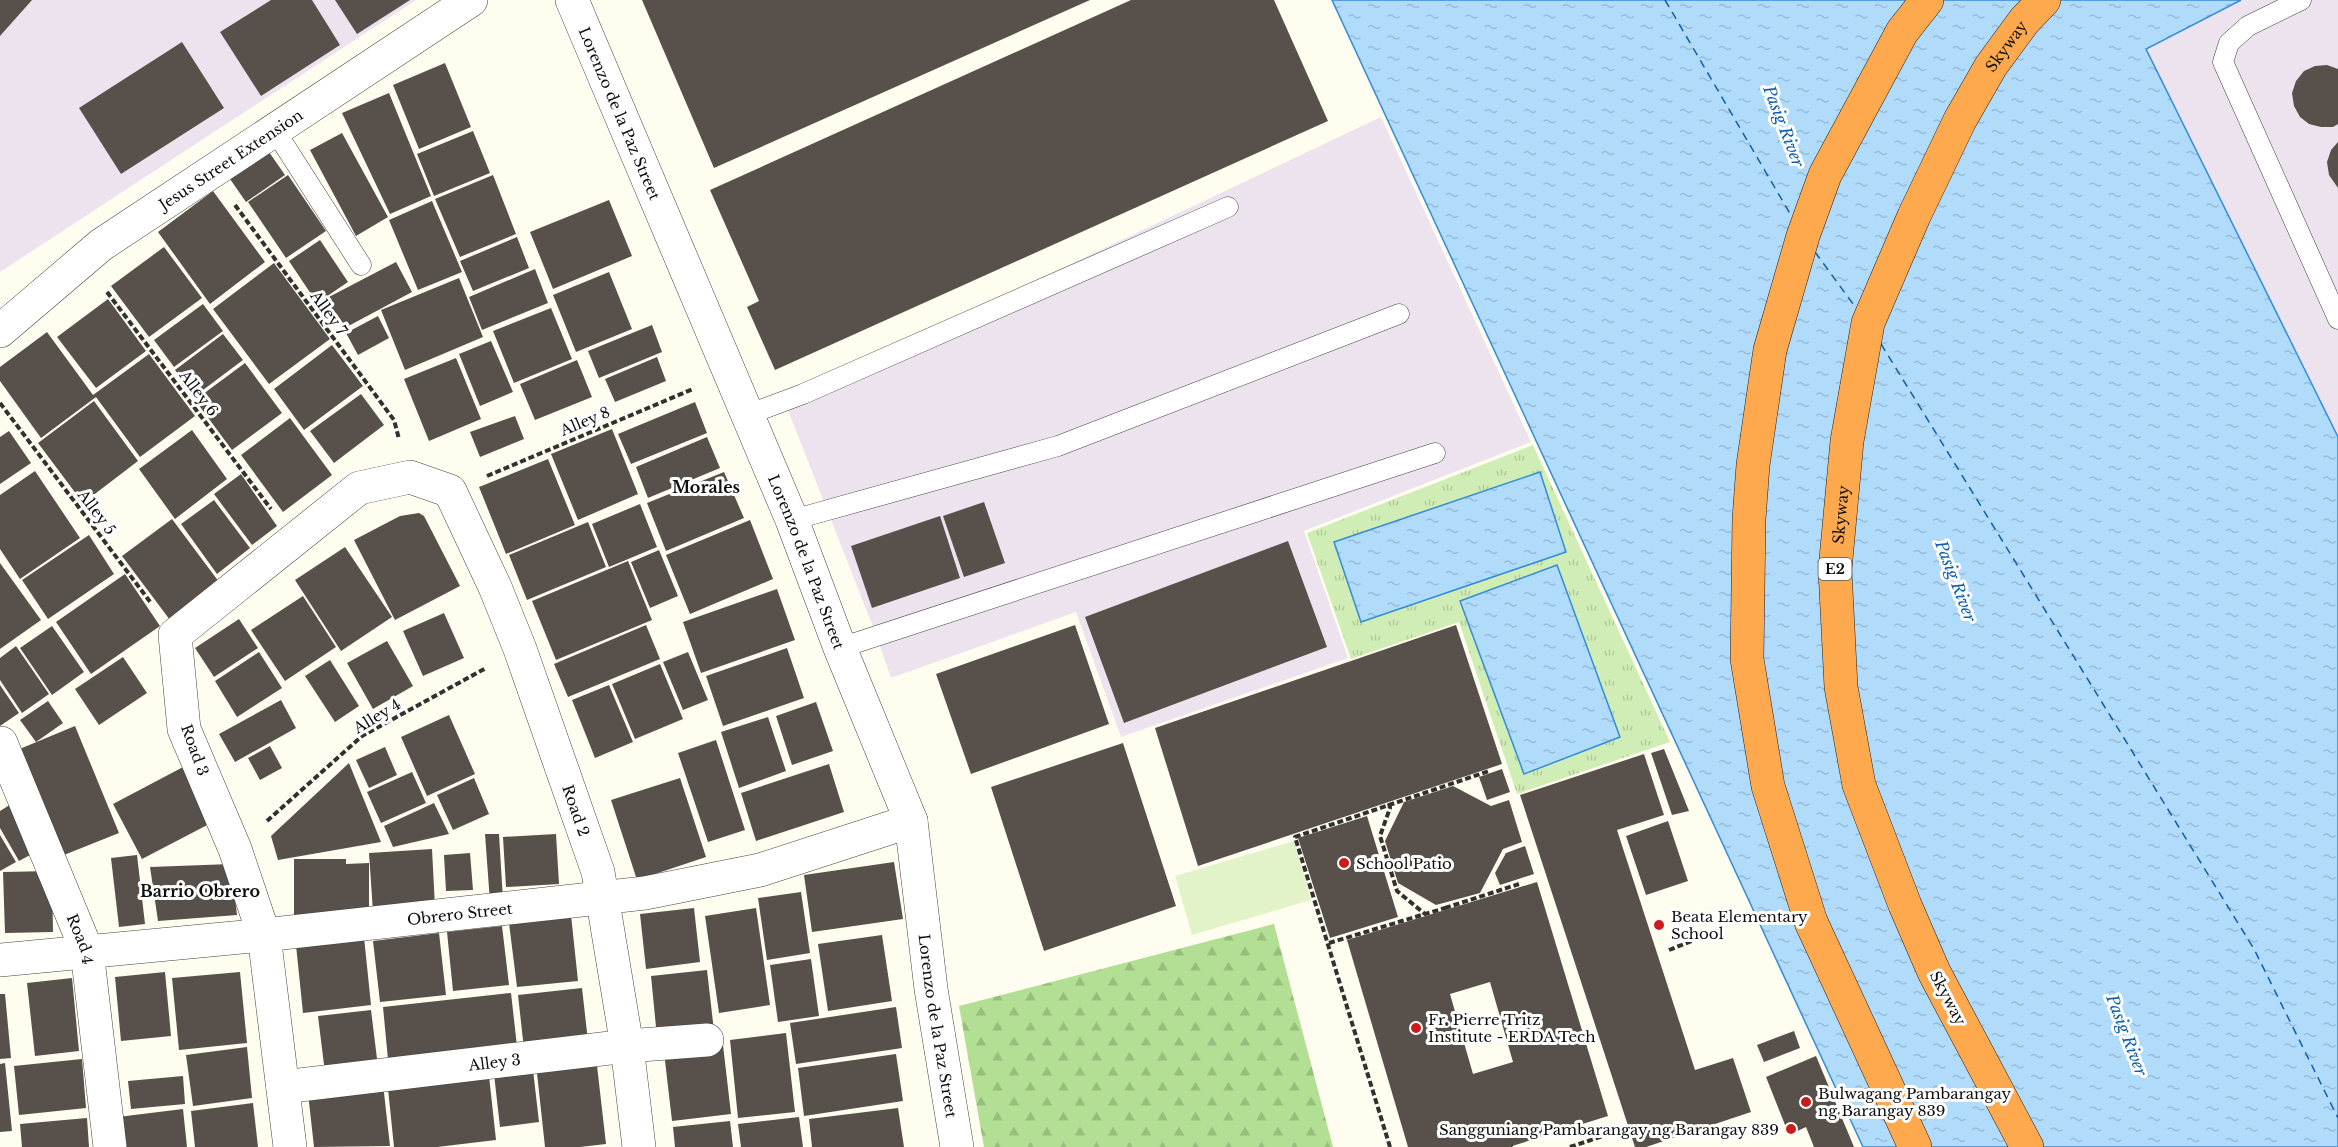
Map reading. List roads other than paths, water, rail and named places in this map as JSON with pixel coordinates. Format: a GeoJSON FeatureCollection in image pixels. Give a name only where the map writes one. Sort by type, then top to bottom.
{"type":"FeatureCollection","features":[{"type":"Feature","properties":{"kind":"highway"},"geometry":{"type":"LineString","coordinates":[[1915,1147],[1811,922],[1768,786],[1747,659],[1749,519],[1753,465],[1770,350],[1803,236],[1825,175],[1902,32],[1927,0]]}},
{"type":"Feature","properties":{"kind":"highway","name":"Skyway"},"geometry":{"type":"LineString","coordinates":[[2027,1147],[1934,972],[1858,785],[1841,687],[1834,570],[1847,441],[1868,323],[1914,216],[1960,120],[1990,66],[2024,21],[2044,0]]}},
{"type":"Feature","properties":{"kind":"street","name":"Jesus Street Extension"},"geometry":{"type":"LineString","coordinates":[[0,332],[101,245],[471,0]]}},
{"type":"Feature","properties":{"kind":"street","name":"Lorenzo de la Paz Street"},"geometry":{"type":"LineString","coordinates":[[572,0],[792,520],[840,648],[911,821],[931,989],[957,1147]]}},
{"type":"Feature","properties":{"kind":"street","name":"Road 2"},"geometry":{"type":"LineString","coordinates":[[175,635],[359,488],[410,477],[450,491],[495,587],[520,650],[598,872],[627,1046],[639,1147]]}},
{"type":"Feature","properties":{"kind":"street","name":"Road 3"},"geometry":{"type":"LineString","coordinates":[[175,635],[184,729],[235,849],[264,935],[290,1147]]}},
{"type":"Feature","properties":{"kind":"street","name":"Road 4"},"geometry":{"type":"LineString","coordinates":[[1,742],[87,951],[110,1147]]}},
{"type":"Feature","properties":{"kind":"street","name":"Obrero Street"},"geometry":{"type":"LineString","coordinates":[[0,960],[604,899],[760,870],[911,821]]}},
{"type":"Feature","properties":{"kind":"street","name":"Alley 3"},"geometry":{"type":"LineString","coordinates":[[283,1087],[627,1046],[706,1040]]}},
{"type":"Feature","properties":{"kind":"lane"},"geometry":{"type":"LineString","coordinates":[[2301,0],[2248,26],[2229,43],[2223,62],[2338,319]]}},
{"type":"Feature","properties":{"kind":"lane"},"geometry":{"type":"LineString","coordinates":[[274,129],[361,265]]}},
{"type":"Feature","properties":{"kind":"lane"},"geometry":{"type":"LineString","coordinates":[[747,415],[804,394],[1228,207]]}},
{"type":"Feature","properties":{"kind":"lane"},"geometry":{"type":"LineString","coordinates":[[792,520],[1058,446],[1399,314]]}},
{"type":"Feature","properties":{"kind":"lane"},"geometry":{"type":"LineString","coordinates":[[840,648],[1435,453]]}},
{"type":"Feature","properties":{"kind":"water","name":"Pasig River"},"geometry":{"type":"Polygon","coordinates":[[[1332,0],[2241,0],[2146,49],[2338,437],[2338,1147],[1863,1147],[1332,0]]]}},
{"type":"Feature","properties":{"kind":"water"},"geometry":{"type":"Polygon","coordinates":[[[1540,472],[1566,552],[1361,622],[1334,542],[1540,472]]]}},
{"type":"Feature","properties":{"kind":"water"},"geometry":{"type":"Polygon","coordinates":[[[1557,565],[1620,737],[1524,774],[1460,601],[1557,565]]]}},
{"type":"Feature","properties":{"kind":"place","name":"School Patio"},"geometry":{"type":"Point","coordinates":[1344,863]}},
{"type":"Feature","properties":{"kind":"place","name":"Beata Elementary School"},"geometry":{"type":"Point","coordinates":[1659,925]}},
{"type":"Feature","properties":{"kind":"place","name":"Fr. Pierre Tritz Institute - ERDA Tech"},"geometry":{"type":"Point","coordinates":[1416,1028]}},
{"type":"Feature","properties":{"kind":"place","name":"Bulwagang Pambarangay ng Barangay 839"},"geometry":{"type":"Point","coordinates":[1806,1102]}},
{"type":"Feature","properties":{"kind":"place","name":"Sangguniang Pambarangay ng Barangay 839"},"geometry":{"type":"Point","coordinates":[1791,1129]}},
{"type":"Feature","properties":{"kind":"district","name":"Morales"},"geometry":{"type":"Point","coordinates":[706,487]}},
{"type":"Feature","properties":{"kind":"district","name":"Barrio Obrero"},"geometry":{"type":"Point","coordinates":[200,891]}}]}
